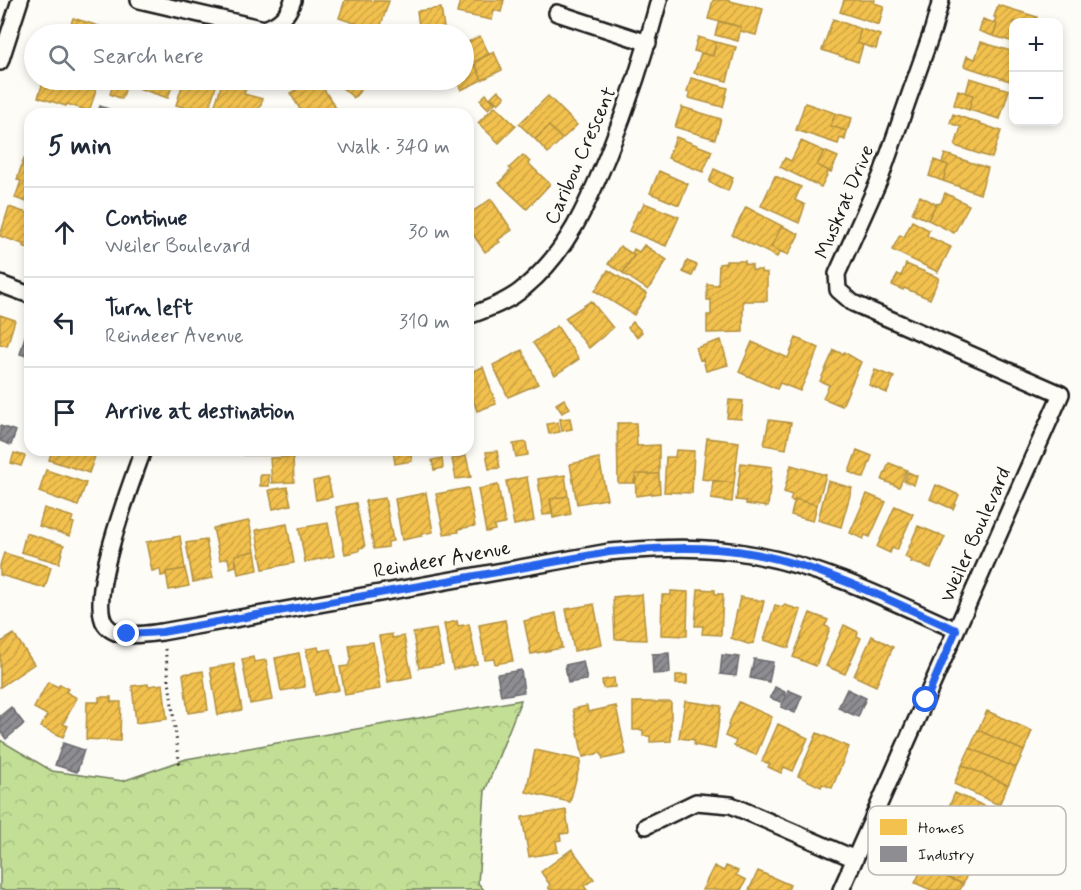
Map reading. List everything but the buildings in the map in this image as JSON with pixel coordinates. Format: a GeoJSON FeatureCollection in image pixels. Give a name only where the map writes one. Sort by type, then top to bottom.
{"type":"FeatureCollection","features":[{"type":"Feature","properties":{"kind":"street"},"geometry":{"type":"LineString","coordinates":[[0,62],[20,0]]}},
{"type":"Feature","properties":{"kind":"street"},"geometry":{"type":"LineString","coordinates":[[140,0],[243,24]]}},
{"type":"Feature","properties":{"kind":"street"},"geometry":{"type":"LineString","coordinates":[[278,24],[290,10],[293,0]]}},
{"type":"Feature","properties":{"kind":"street","name":"Caribou Crescent"},"geometry":{"type":"LineString","coordinates":[[474,314],[524,289],[548,265],[569,238],[587,205],[629,103],[659,0]]}},
{"type":"Feature","properties":{"kind":"street","name":"Muskrat Drive"},"geometry":{"type":"LineString","coordinates":[[941,0],[881,176],[842,261],[836,285],[842,296],[853,303],[1061,394]]}},
{"type":"Feature","properties":{"kind":"street"},"geometry":{"type":"LineString","coordinates":[[557,13],[648,44]]}},
{"type":"Feature","properties":{"kind":"street"},"geometry":{"type":"LineString","coordinates":[[0,284],[24,293]]}},
{"type":"Feature","properties":{"kind":"street","name":"Weiler Boulevard"},"geometry":{"type":"LineString","coordinates":[[878,806],[1061,394]]}},
{"type":"Feature","properties":{"kind":"street","name":"Reindeer Avenue"},"geometry":{"type":"LineString","coordinates":[[141,456],[105,565],[100,597],[105,624],[113,630],[127,634],[162,632],[609,552],[662,548],[753,554],[792,563],[849,583],[956,630]]}},
{"type":"Feature","properties":{"kind":"street"},"geometry":{"type":"LineString","coordinates":[[646,826],[696,802],[731,805],[855,859]]}},
{"type":"Feature","properties":{"kind":"street","name":"Weiler Boulevard"},"geometry":{"type":"LineString","coordinates":[[841,890],[868,830]]}},
{"type":"Feature","properties":{"kind":"path"},"geometry":{"type":"LineString","coordinates":[[162,632],[180,768]]}},
{"type":"Feature","properties":{"kind":"green space"},"geometry":{"type":"Polygon","coordinates":[[[521,700],[485,791],[478,883],[484,890],[0,890],[0,740],[52,771],[123,781],[186,759],[521,700]]]}},
{"type":"Feature","properties":{"kind":"route"},"geometry":{"type":"LineString","coordinates":[[127,634],[162,632],[609,552],[662,548],[720,550],[753,554],[823,573],[956,630],[926,700]]}}]}
